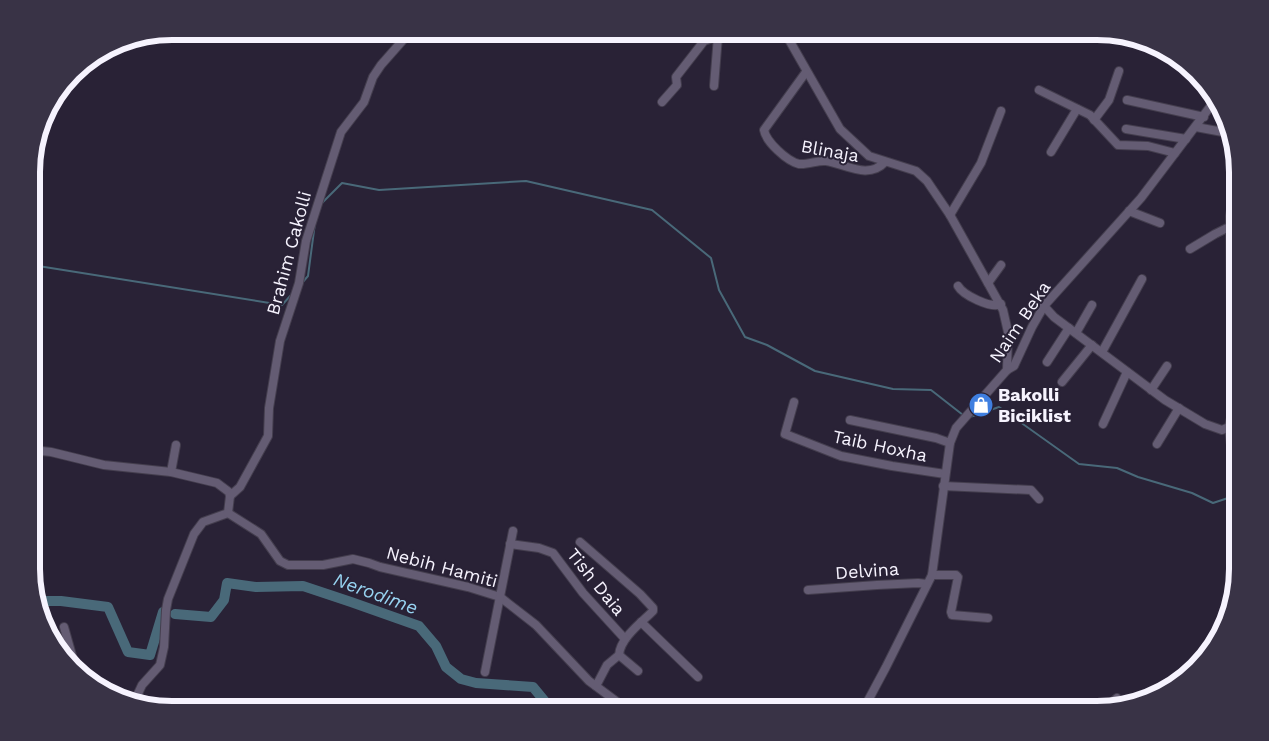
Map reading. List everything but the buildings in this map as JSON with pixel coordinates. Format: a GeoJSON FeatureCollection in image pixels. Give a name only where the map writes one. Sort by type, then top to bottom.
{"type":"FeatureCollection","features":[{"type":"Feature","properties":{"kind":"street","name":"Brahim Cakolli"},"geometry":{"type":"LineString","coordinates":[[230,496],[240,486],[268,436],[269,408],[280,341],[299,283],[306,241],[341,132],[364,102],[373,77],[381,65],[403,40]]}},
{"type":"Feature","properties":{"kind":"street"},"geometry":{"type":"LineString","coordinates":[[662,102],[677,85],[676,77],[706,40]]}},
{"type":"Feature","properties":{"kind":"street"},"geometry":{"type":"LineString","coordinates":[[714,86],[719,40]]}},
{"type":"Feature","properties":{"kind":"street"},"geometry":{"type":"LineString","coordinates":[[789,40],[840,129],[869,156],[916,171],[927,181],[950,215],[1001,304],[1008,332],[1007,370]]}},
{"type":"Feature","properties":{"kind":"street"},"geometry":{"type":"LineString","coordinates":[[1094,120],[1109,100],[1119,71]]}},
{"type":"Feature","properties":{"kind":"street","name":"Blinaja"},"geometry":{"type":"LineString","coordinates":[[806,72],[764,130],[765,136],[782,155],[800,164],[823,160],[864,172],[883,165],[885,162]]}},
{"type":"Feature","properties":{"kind":"street"},"geometry":{"type":"LineString","coordinates":[[1039,90],[1090,115],[1118,145],[1148,146],[1174,153]]}},
{"type":"Feature","properties":{"kind":"street"},"geometry":{"type":"LineString","coordinates":[[1127,100],[1204,117]]}},
{"type":"Feature","properties":{"kind":"street","name":"Naim Beka"},"geometry":{"type":"LineString","coordinates":[[868,701],[932,575],[950,443],[956,428],[1007,370],[1014,366],[1044,306],[1141,198],[1211,106]]}},
{"type":"Feature","properties":{"kind":"street"},"geometry":{"type":"LineString","coordinates":[[1051,152],[1077,108]]}},
{"type":"Feature","properties":{"kind":"street"},"geometry":{"type":"LineString","coordinates":[[950,215],[981,163],[1001,111]]}},
{"type":"Feature","properties":{"kind":"street"},"geometry":{"type":"LineString","coordinates":[[1196,127],[1222,131]]}},
{"type":"Feature","properties":{"kind":"street"},"geometry":{"type":"LineString","coordinates":[[1126,129],[1186,139]]}},
{"type":"Feature","properties":{"kind":"street"},"geometry":{"type":"LineString","coordinates":[[1129,211],[1160,223]]}},
{"type":"Feature","properties":{"kind":"street"},"geometry":{"type":"LineString","coordinates":[[1190,250],[1216,234],[1229,230]]}},
{"type":"Feature","properties":{"kind":"street"},"geometry":{"type":"LineString","coordinates":[[988,283],[1001,265]]}},
{"type":"Feature","properties":{"kind":"street"},"geometry":{"type":"LineString","coordinates":[[1102,352],[1142,279]]}},
{"type":"Feature","properties":{"kind":"street"},"geometry":{"type":"LineString","coordinates":[[958,286],[964,294],[992,306],[1001,304]]}},
{"type":"Feature","properties":{"kind":"street"},"geometry":{"type":"LineString","coordinates":[[1047,362],[1092,304]]}},
{"type":"Feature","properties":{"kind":"street"},"geometry":{"type":"LineString","coordinates":[[1044,306],[1054,317],[1151,390],[1214,428],[1222,430],[1229,427]]}},
{"type":"Feature","properties":{"kind":"street"},"geometry":{"type":"LineString","coordinates":[[1062,382],[1092,345]]}},
{"type":"Feature","properties":{"kind":"street"},"geometry":{"type":"LineString","coordinates":[[1151,390],[1167,366]]}},
{"type":"Feature","properties":{"kind":"street"},"geometry":{"type":"LineString","coordinates":[[1103,424],[1127,372]]}},
{"type":"Feature","properties":{"kind":"street","name":"Taib Hoxha"},"geometry":{"type":"LineString","coordinates":[[794,402],[785,434],[841,456],[945,474]]}},
{"type":"Feature","properties":{"kind":"street"},"geometry":{"type":"LineString","coordinates":[[1157,444],[1179,408]]}},
{"type":"Feature","properties":{"kind":"street"},"geometry":{"type":"LineString","coordinates":[[850,420],[936,438],[950,443]]}},
{"type":"Feature","properties":{"kind":"street"},"geometry":{"type":"LineString","coordinates":[[171,472],[176,445]]}},
{"type":"Feature","properties":{"kind":"street"},"geometry":{"type":"LineString","coordinates":[[40,451],[104,465],[171,472],[217,482],[225,488],[230,496],[228,513],[203,522],[194,534],[168,599],[164,647],[160,665],[142,685],[137,696]]}},
{"type":"Feature","properties":{"kind":"street"},"geometry":{"type":"LineString","coordinates":[[943,486],[1031,490],[1039,500]]}},
{"type":"Feature","properties":{"kind":"street","name":"Nebih Hamiti"},"geometry":{"type":"LineString","coordinates":[[228,513],[261,534],[280,561],[288,565],[323,565],[353,559],[468,587],[500,597],[536,626],[589,681],[616,701]]}},
{"type":"Feature","properties":{"kind":"street"},"geometry":{"type":"LineString","coordinates":[[485,672],[513,531]]}},
{"type":"Feature","properties":{"kind":"street"},"geometry":{"type":"LineString","coordinates":[[580,542],[652,605],[653,611],[625,639],[619,655],[607,665],[596,686]]}},
{"type":"Feature","properties":{"kind":"street","name":"Tish Daia"},"geometry":{"type":"LineString","coordinates":[[510,544],[539,548],[553,553],[588,599],[625,639]]}},
{"type":"Feature","properties":{"kind":"street"},"geometry":{"type":"LineString","coordinates":[[932,575],[956,575],[958,578],[952,615],[988,618]]}},
{"type":"Feature","properties":{"kind":"street","name":"Delvina"},"geometry":{"type":"LineString","coordinates":[[808,590],[877,585],[927,584]]}},
{"type":"Feature","properties":{"kind":"street"},"geometry":{"type":"LineString","coordinates":[[641,622],[698,677]]}},
{"type":"Feature","properties":{"kind":"street"},"geometry":{"type":"LineString","coordinates":[[64,627],[72,654]]}},
{"type":"Feature","properties":{"kind":"street"},"geometry":{"type":"LineString","coordinates":[[619,655],[638,671]]}},
{"type":"Feature","properties":{"kind":"waterway"},"geometry":{"type":"LineString","coordinates":[[320,205],[342,183],[379,190],[526,181],[652,210],[711,258],[719,290],[745,337],[767,345],[815,371],[893,389],[931,390],[963,415]]}},
{"type":"Feature","properties":{"kind":"waterway"},"geometry":{"type":"LineString","coordinates":[[302,283],[308,276],[315,223]]}},
{"type":"Feature","properties":{"kind":"waterway"},"geometry":{"type":"LineString","coordinates":[[40,266],[282,305],[292,294]]}},
{"type":"Feature","properties":{"kind":"waterway"},"geometry":{"type":"LineString","coordinates":[[970,417],[999,407],[1079,464],[1117,468],[1138,477],[1192,493],[1213,503],[1229,498]]}},
{"type":"Feature","properties":{"kind":"waterway","name":"Nerodime"},"geometry":{"type":"LineString","coordinates":[[175,614],[211,617],[224,600],[227,583],[256,587],[303,586],[419,626],[436,646],[446,667],[461,679],[476,683],[533,687],[545,701]]}},
{"type":"Feature","properties":{"kind":"waterway","name":"Nerodime"},"geometry":{"type":"LineString","coordinates":[[44,601],[61,601],[108,607],[128,652],[150,655],[163,612]]}},
{"type":"Feature","properties":{"kind":"place","name":"Bakolli Biciklist"},"geometry":{"type":"Point","coordinates":[981,405]}}]}
